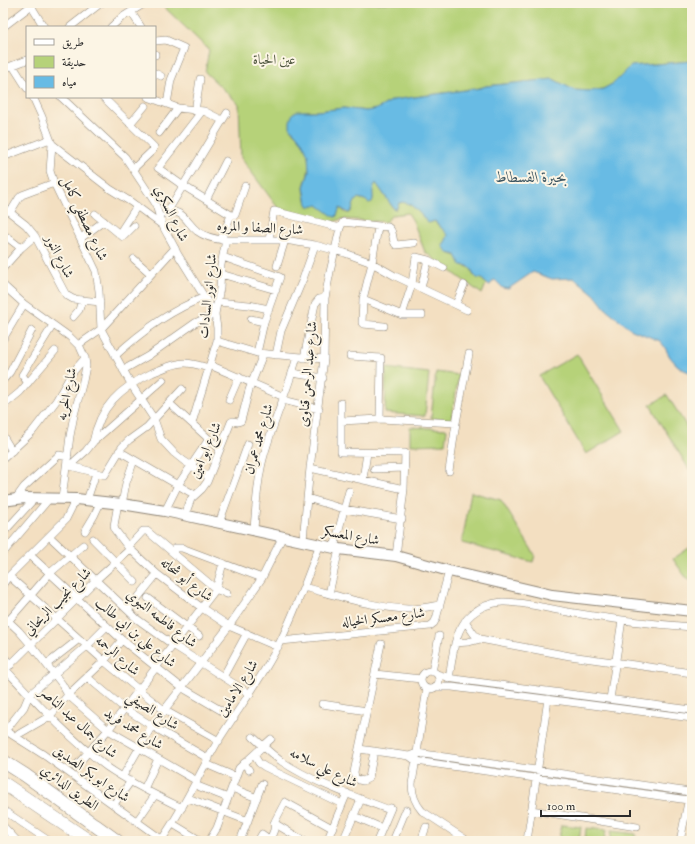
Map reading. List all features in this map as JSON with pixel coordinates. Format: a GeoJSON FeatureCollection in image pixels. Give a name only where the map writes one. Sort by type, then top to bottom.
{"type":"FeatureCollection","features":[{"type":"Feature","properties":{"kind":"highway","name":"الطريق الدائري"},"geometry":{"type":"LineString","coordinates":[[3,761],[25,775],[116,841]]}},
{"type":"Feature","properties":{"kind":"highway"},"geometry":{"type":"LineString","coordinates":[[3,783],[89,841]]}},
{"type":"Feature","properties":{"kind":"street"},"geometry":{"type":"LineString","coordinates":[[71,26],[101,3]]}},
{"type":"Feature","properties":{"kind":"street"},"geometry":{"type":"LineString","coordinates":[[114,26],[145,3]]}},
{"type":"Feature","properties":{"kind":"street"},"geometry":{"type":"LineString","coordinates":[[3,27],[32,4],[43,26]]}},
{"type":"Feature","properties":{"kind":"street"},"geometry":{"type":"LineString","coordinates":[[131,12],[140,26]]}},
{"type":"Feature","properties":{"kind":"street"},"geometry":{"type":"LineString","coordinates":[[156,41],[168,41],[184,48],[171,80],[167,104]]}},
{"type":"Feature","properties":{"kind":"street"},"geometry":{"type":"LineString","coordinates":[[3,69],[26,60]]}},
{"type":"Feature","properties":{"kind":"street"},"geometry":{"type":"LineString","coordinates":[[13,66],[26,86]]}},
{"type":"Feature","properties":{"kind":"street"},"geometry":{"type":"LineString","coordinates":[[200,79],[199,111],[158,168],[182,185],[231,215]]}},
{"type":"Feature","properties":{"kind":"street","name":"شارع مصطفي كامل"},"geometry":{"type":"LineString","coordinates":[[33,98],[51,142],[50,171],[54,183],[96,271],[100,302],[101,329]]}},
{"type":"Feature","properties":{"kind":"street","name":"شارع السكري"},"geometry":{"type":"LineString","coordinates":[[62,98],[126,158],[154,201],[158,209],[162,225],[215,314]]}},
{"type":"Feature","properties":{"kind":"street"},"geometry":{"type":"LineString","coordinates":[[103,98],[154,146],[153,150],[133,169]]}},
{"type":"Feature","properties":{"kind":"street"},"geometry":{"type":"LineString","coordinates":[[151,98],[178,108],[199,111],[222,120]]}},
{"type":"Feature","properties":{"kind":"street"},"geometry":{"type":"LineString","coordinates":[[130,124],[145,106]]}},
{"type":"Feature","properties":{"kind":"street"},"geometry":{"type":"LineString","coordinates":[[159,133],[178,108]]}},
{"type":"Feature","properties":{"kind":"street"},"geometry":{"type":"LineString","coordinates":[[3,157],[51,142],[110,189],[137,206],[162,225],[167,211],[182,185],[227,113]]}},
{"type":"Feature","properties":{"kind":"street"},"geometry":{"type":"LineString","coordinates":[[206,200],[226,160]]}},
{"type":"Feature","properties":{"kind":"street"},"geometry":{"type":"LineString","coordinates":[[11,211],[22,195],[54,183]]}},
{"type":"Feature","properties":{"kind":"street","name":"شارع انور السادات"},"geometry":{"type":"LineString","coordinates":[[192,423],[217,341],[215,314],[220,288],[224,240],[231,215],[235,215],[245,186]]}},
{"type":"Feature","properties":{"kind":"street","name":"شارع النور"},"geometry":{"type":"LineString","coordinates":[[3,206],[11,211],[26,225],[35,236],[66,294],[73,299],[100,302]]}},
{"type":"Feature","properties":{"kind":"street"},"geometry":{"type":"LineString","coordinates":[[119,234],[137,206]]}},
{"type":"Feature","properties":{"kind":"street","name":"شارع الصفا و المروه"},"geometry":{"type":"LineString","coordinates":[[167,211],[181,214],[201,234],[214,239],[285,240],[335,250],[372,263],[467,310]]}},
{"type":"Feature","properties":{"kind":"street"},"geometry":{"type":"LineString","coordinates":[[269,240],[274,211],[340,228],[343,222],[388,227],[391,229],[394,244],[414,243]]}},
{"type":"Feature","properties":{"kind":"street"},"geometry":{"type":"LineString","coordinates":[[95,214],[124,237],[134,226]]}},
{"type":"Feature","properties":{"kind":"street"},"geometry":{"type":"LineString","coordinates":[[81,238],[104,221]]}},
{"type":"Feature","properties":{"kind":"street"},"geometry":{"type":"LineString","coordinates":[[378,227],[372,263],[363,300],[362,324],[384,326]]}},
{"type":"Feature","properties":{"kind":"street","name":"شارع عبد الرحمن قناوى"},"geometry":{"type":"LineString","coordinates":[[303,540],[310,468],[323,378],[325,298],[340,228]]}},
{"type":"Feature","properties":{"kind":"street"},"geometry":{"type":"LineString","coordinates":[[3,234],[21,248]]}},
{"type":"Feature","properties":{"kind":"street"},"geometry":{"type":"LineString","coordinates":[[3,268],[21,248],[35,236]]}},
{"type":"Feature","properties":{"kind":"street"},"geometry":{"type":"LineString","coordinates":[[277,266],[285,240]]}},
{"type":"Feature","properties":{"kind":"street"},"geometry":{"type":"LineString","coordinates":[[276,355],[281,331],[303,280],[315,245]]}},
{"type":"Feature","properties":{"kind":"street"},"geometry":{"type":"LineString","coordinates":[[78,345],[101,329],[175,248]]}},
{"type":"Feature","properties":{"kind":"street"},"geometry":{"type":"LineString","coordinates":[[402,315],[412,284],[416,256],[444,268]]}},
{"type":"Feature","properties":{"kind":"street","name":"شارع ابو امين"},"geometry":{"type":"LineString","coordinates":[[185,515],[191,499],[205,486],[231,422],[241,421],[260,353],[264,322],[280,277],[223,257]]}},
{"type":"Feature","properties":{"kind":"street"},"geometry":{"type":"LineString","coordinates":[[134,259],[151,274]]}},
{"type":"Feature","properties":{"kind":"street"},"geometry":{"type":"LineString","coordinates":[[421,288],[428,260]]}},
{"type":"Feature","properties":{"kind":"street"},"geometry":{"type":"LineString","coordinates":[[221,274],[276,290]]}},
{"type":"Feature","properties":{"kind":"street","name":"شارع الحريه"},"geometry":{"type":"LineString","coordinates":[[3,285],[24,304],[70,337],[78,345],[85,358],[84,374],[74,415],[68,467],[62,499]]}},
{"type":"Feature","properties":{"kind":"street"},"geometry":{"type":"LineString","coordinates":[[456,304],[464,285]]}},
{"type":"Feature","properties":{"kind":"street"},"geometry":{"type":"LineString","coordinates":[[115,356],[139,334],[157,321],[179,308],[205,298]]}},
{"type":"Feature","properties":{"kind":"street","name":"شارع محمد عمران"},"geometry":{"type":"LineString","coordinates":[[254,529],[258,488],[263,460],[292,373],[301,358],[315,304],[319,299],[325,298]]}},
{"type":"Feature","properties":{"kind":"street"},"geometry":{"type":"LineString","coordinates":[[73,317],[79,310],[82,300]]}},
{"type":"Feature","properties":{"kind":"street"},"geometry":{"type":"LineString","coordinates":[[363,300],[402,315],[422,316]]}},
{"type":"Feature","properties":{"kind":"street"},"geometry":{"type":"LineString","coordinates":[[218,302],[238,303],[269,309]]}},
{"type":"Feature","properties":{"kind":"street"},"geometry":{"type":"LineString","coordinates":[[3,339],[6,327],[24,304]]}},
{"type":"Feature","properties":{"kind":"street"},"geometry":{"type":"LineString","coordinates":[[123,370],[148,356],[195,322],[215,314]]}},
{"type":"Feature","properties":{"kind":"street"},"geometry":{"type":"LineString","coordinates":[[251,319],[264,322]]}},
{"type":"Feature","properties":{"kind":"street"},"geometry":{"type":"LineString","coordinates":[[28,383],[22,375],[53,324]]}},
{"type":"Feature","properties":{"kind":"street"},"geometry":{"type":"LineString","coordinates":[[101,329],[131,384],[154,419],[160,439],[174,453],[209,477]]}},
{"type":"Feature","properties":{"kind":"street"},"geometry":{"type":"LineString","coordinates":[[3,380],[10,372],[32,330]]}},
{"type":"Feature","properties":{"kind":"street"},"geometry":{"type":"LineString","coordinates":[[217,341],[260,353],[324,359]]}},
{"type":"Feature","properties":{"kind":"street"},"geometry":{"type":"LineString","coordinates":[[3,406],[20,392],[55,351]]}},
{"type":"Feature","properties":{"kind":"street"},"geometry":{"type":"LineString","coordinates":[[449,471],[469,354]]}},
{"type":"Feature","properties":{"kind":"street"},"geometry":{"type":"LineString","coordinates":[[350,356],[381,358],[380,419]]}},
{"type":"Feature","properties":{"kind":"street"},"geometry":{"type":"LineString","coordinates":[[3,459],[32,432],[56,401],[72,373],[85,358]]}},
{"type":"Feature","properties":{"kind":"street"},"geometry":{"type":"LineString","coordinates":[[93,442],[98,422],[105,409],[115,397],[131,384],[161,370],[180,364],[209,366],[252,382],[283,398],[319,409]]}},
{"type":"Feature","properties":{"kind":"street"},"geometry":{"type":"LineString","coordinates":[[292,373],[323,378]]}},
{"type":"Feature","properties":{"kind":"street"},"geometry":{"type":"LineString","coordinates":[[229,400],[239,377]]}},
{"type":"Feature","properties":{"kind":"street"},"geometry":{"type":"LineString","coordinates":[[68,467],[86,451],[93,442],[163,380]]}},
{"type":"Feature","properties":{"kind":"street"},"geometry":{"type":"LineString","coordinates":[[68,467],[103,475],[106,474],[119,451],[129,440],[147,427],[182,389]]}},
{"type":"Feature","properties":{"kind":"street"},"geometry":{"type":"LineString","coordinates":[[169,403],[220,449]]}},
{"type":"Feature","properties":{"kind":"street"},"geometry":{"type":"LineString","coordinates":[[341,403],[341,452],[405,452],[402,519],[396,556]]}},
{"type":"Feature","properties":{"kind":"street"},"geometry":{"type":"LineString","coordinates":[[341,421],[380,419],[456,423]]}},
{"type":"Feature","properties":{"kind":"street"},"geometry":{"type":"LineString","coordinates":[[3,436],[12,451]]}},
{"type":"Feature","properties":{"kind":"street"},"geometry":{"type":"LineString","coordinates":[[165,511],[178,485],[209,439]]}},
{"type":"Feature","properties":{"kind":"street"},"geometry":{"type":"LineString","coordinates":[[220,523],[248,444]]}},
{"type":"Feature","properties":{"kind":"street"},"geometry":{"type":"LineString","coordinates":[[119,451],[195,495]]}},
{"type":"Feature","properties":{"kind":"street"},"geometry":{"type":"LineString","coordinates":[[363,479],[367,453]]}},
{"type":"Feature","properties":{"kind":"street"},"geometry":{"type":"LineString","coordinates":[[16,498],[24,487],[59,455],[68,457]]}},
{"type":"Feature","properties":{"kind":"street","name":"شارع أبو شحاته"},"geometry":{"type":"LineString","coordinates":[[134,460],[120,503],[114,528],[129,548],[157,574],[228,626],[279,644]]}},
{"type":"Feature","properties":{"kind":"street"},"geometry":{"type":"LineString","coordinates":[[310,468],[404,489]]}},
{"type":"Feature","properties":{"kind":"street"},"geometry":{"type":"LineString","coordinates":[[374,469],[405,468]]}},
{"type":"Feature","properties":{"kind":"street"},"geometry":{"type":"LineString","coordinates":[[87,500],[96,473]]}},
{"type":"Feature","properties":{"kind":"street"},"geometry":{"type":"LineString","coordinates":[[329,594],[336,548],[349,491]]}},
{"type":"Feature","properties":{"kind":"street","name":"شارع المعسكر"},"geometry":{"type":"LineString","coordinates":[[3,501],[16,498],[35,498],[76,499],[120,503],[254,529],[336,548],[396,556],[449,571],[552,595],[692,611]]}},
{"type":"Feature","properties":{"kind":"street"},"geometry":{"type":"LineString","coordinates":[[3,533],[35,498]]}},
{"type":"Feature","properties":{"kind":"street"},"geometry":{"type":"LineString","coordinates":[[307,498],[344,508],[402,519]]}},
{"type":"Feature","properties":{"kind":"street"},"geometry":{"type":"LineString","coordinates":[[3,553],[49,499]]}},
{"type":"Feature","properties":{"kind":"street"},"geometry":{"type":"LineString","coordinates":[[3,584],[9,576],[66,519],[76,499]]}},
{"type":"Feature","properties":{"kind":"street"},"geometry":{"type":"LineString","coordinates":[[85,531],[94,516],[100,501]]}},
{"type":"Feature","properties":{"kind":"street","name":"شارع نجيب الريحاني"},"geometry":{"type":"LineString","coordinates":[[6,669],[129,548],[145,530],[172,551]]}},
{"type":"Feature","properties":{"kind":"street","name":"شارع فاطمه النبوي"},"geometry":{"type":"LineString","coordinates":[[49,536],[137,619],[200,663],[250,694]]}},
{"type":"Feature","properties":{"kind":"street"},"geometry":{"type":"LineString","coordinates":[[123,776],[152,726],[228,626],[262,578],[283,536]]}},
{"type":"Feature","properties":{"kind":"street"},"geometry":{"type":"LineString","coordinates":[[93,539],[135,582]]}},
{"type":"Feature","properties":{"kind":"street","name":"شارع الامامين"},"geometry":{"type":"LineString","coordinates":[[163,840],[219,741],[250,694],[279,644],[304,587],[320,544]]}},
{"type":"Feature","properties":{"kind":"street"},"geometry":{"type":"LineString","coordinates":[[3,627],[10,621],[50,573],[82,545]]}},
{"type":"Feature","properties":{"kind":"street"},"geometry":{"type":"LineString","coordinates":[[227,594],[216,589],[172,551],[175,548],[182,548],[262,578]]}},
{"type":"Feature","properties":{"kind":"street","name":"شارع علي بن ابي طالب"},"geometry":{"type":"LineString","coordinates":[[30,555],[122,640],[181,687],[234,718]]}},
{"type":"Feature","properties":{"kind":"street"},"geometry":{"type":"LineString","coordinates":[[75,767],[108,730],[216,589],[223,563]]}},
{"type":"Feature","properties":{"kind":"street","name":"شارع معسكر الخياله"},"geometry":{"type":"LineString","coordinates":[[279,644],[430,626],[436,619],[449,571]]}},
{"type":"Feature","properties":{"kind":"street"},"geometry":{"type":"LineString","coordinates":[[128,610],[157,574]]}},
{"type":"Feature","properties":{"kind":"street","name":"شارع الرحمه"},"geometry":{"type":"LineString","coordinates":[[9,576],[138,690],[164,710],[219,741]]}},
{"type":"Feature","properties":{"kind":"street"},"geometry":{"type":"LineString","coordinates":[[304,587],[329,594],[400,608],[419,608],[439,605]]}},
{"type":"Feature","properties":{"kind":"street"},"geometry":{"type":"LineString","coordinates":[[148,598],[199,636]]}},
{"type":"Feature","properties":{"kind":"street"},"geometry":{"type":"LineString","coordinates":[[449,678],[455,643],[460,629],[472,614],[482,607],[495,603],[507,602],[622,620],[692,627]]}},
{"type":"Feature","properties":{"kind":"street","name":"شارع محمد فريد"},"geometry":{"type":"LineString","coordinates":[[3,616],[10,621],[47,664],[62,684],[68,695],[108,730],[139,747],[196,783],[228,798]]}},
{"type":"Feature","properties":{"kind":"street"},"geometry":{"type":"LineString","coordinates":[[613,708],[610,699],[622,620]]}},
{"type":"Feature","properties":{"kind":"street"},"geometry":{"type":"LineString","coordinates":[[465,621],[480,640]]}},
{"type":"Feature","properties":{"kind":"street"},"geometry":{"type":"LineString","coordinates":[[44,755],[40,749],[5,726],[21,711],[29,695],[87,646],[107,626]]}},
{"type":"Feature","properties":{"kind":"street"},"geometry":{"type":"LineString","coordinates":[[223,677],[247,633]]}},
{"type":"Feature","properties":{"kind":"street"},"geometry":{"type":"LineString","coordinates":[[436,687],[439,682],[434,673],[439,636]]}},
{"type":"Feature","properties":{"kind":"street"},"geometry":{"type":"LineString","coordinates":[[47,664],[79,639]]}},
{"type":"Feature","properties":{"kind":"street"},"geometry":{"type":"LineString","coordinates":[[19,734],[50,716],[68,695],[104,661],[122,640]]}},
{"type":"Feature","properties":{"kind":"street"},"geometry":{"type":"LineString","coordinates":[[455,643],[480,640],[615,663],[692,672]]}},
{"type":"Feature","properties":{"kind":"street"},"geometry":{"type":"LineString","coordinates":[[374,751],[369,778],[363,782],[356,779],[354,775],[381,644]]}},
{"type":"Feature","properties":{"kind":"street","name":"شارع جمال عبد الناصر"},"geometry":{"type":"LineString","coordinates":[[3,656],[6,669],[29,695],[88,752],[108,767],[131,781],[182,808]]}},
{"type":"Feature","properties":{"kind":"street"},"geometry":{"type":"LineString","coordinates":[[692,710],[449,678],[434,673],[424,674],[422,679],[423,686],[427,689],[436,687],[452,687],[692,718]]}},
{"type":"Feature","properties":{"kind":"street"},"geometry":{"type":"LineString","coordinates":[[375,674],[422,679]]}},
{"type":"Feature","properties":{"kind":"street","name":"شارع الصيفي"},"geometry":{"type":"LineString","coordinates":[[87,677],[124,708],[207,762]]}},
{"type":"Feature","properties":{"kind":"street"},"geometry":{"type":"LineString","coordinates":[[427,689],[412,790],[416,804],[425,814],[468,841]]}},
{"type":"Feature","properties":{"kind":"street"},"geometry":{"type":"LineString","coordinates":[[604,707],[610,699]]}},
{"type":"Feature","properties":{"kind":"street"},"geometry":{"type":"LineString","coordinates":[[527,841],[548,700]]}},
{"type":"Feature","properties":{"kind":"street"},"geometry":{"type":"LineString","coordinates":[[322,704],[367,711]]}},
{"type":"Feature","properties":{"kind":"street","name":"شارع ابو بكر الصديق"},"geometry":{"type":"LineString","coordinates":[[5,726],[163,840]]}},
{"type":"Feature","properties":{"kind":"street","name":"شارع علي سلامه"},"geometry":{"type":"LineString","coordinates":[[253,737],[279,760],[297,771],[361,799],[390,809],[382,828]]}},
{"type":"Feature","properties":{"kind":"street"},"geometry":{"type":"LineString","coordinates":[[210,841],[217,828],[239,768],[264,747],[271,739]]}},
{"type":"Feature","properties":{"kind":"street"},"geometry":{"type":"LineString","coordinates":[[360,749],[537,774],[690,792]]}},
{"type":"Feature","properties":{"kind":"street"},"geometry":{"type":"LineString","coordinates":[[254,755],[259,763],[264,767],[342,804]]}},
{"type":"Feature","properties":{"kind":"street"},"geometry":{"type":"LineString","coordinates":[[144,788],[158,759]]}},
{"type":"Feature","properties":{"kind":"street"},"geometry":{"type":"LineString","coordinates":[[207,762],[236,777]]}},
{"type":"Feature","properties":{"kind":"street"},"geometry":{"type":"LineString","coordinates":[[244,763],[249,770]]}},
{"type":"Feature","properties":{"kind":"street"},"geometry":{"type":"LineString","coordinates":[[537,774],[688,800]]}},
{"type":"Feature","properties":{"kind":"street"},"geometry":{"type":"LineString","coordinates":[[114,804],[131,781]]}},
{"type":"Feature","properties":{"kind":"street"},"geometry":{"type":"LineString","coordinates":[[680,841],[692,783]]}},
{"type":"Feature","properties":{"kind":"street"},"geometry":{"type":"LineString","coordinates":[[240,841],[262,784]]}},
{"type":"Feature","properties":{"kind":"street"},"geometry":{"type":"LineString","coordinates":[[232,788],[257,798]]}},
{"type":"Feature","properties":{"kind":"street"},"geometry":{"type":"LineString","coordinates":[[327,841],[347,793]]}},
{"type":"Feature","properties":{"kind":"street"},"geometry":{"type":"LineString","coordinates":[[138,821],[155,795]]}},
{"type":"Feature","properties":{"kind":"street"},"geometry":{"type":"LineString","coordinates":[[188,798],[248,821]]}},
{"type":"Feature","properties":{"kind":"street"},"geometry":{"type":"LineString","coordinates":[[343,841],[361,799]]}},
{"type":"Feature","properties":{"kind":"street"},"geometry":{"type":"LineString","coordinates":[[259,838],[271,840],[274,830],[274,823],[285,802],[332,828]]}},
{"type":"Feature","properties":{"kind":"street"},"geometry":{"type":"LineString","coordinates":[[3,810],[49,841]]}},
{"type":"Feature","properties":{"kind":"street"},"geometry":{"type":"LineString","coordinates":[[393,841],[406,810]]}},
{"type":"Feature","properties":{"kind":"street"},"geometry":{"type":"LineString","coordinates":[[532,810],[636,827]]}},
{"type":"Feature","properties":{"kind":"street"},"geometry":{"type":"LineString","coordinates":[[354,816],[382,828],[377,841]]}},
{"type":"Feature","properties":{"kind":"street"},"geometry":{"type":"LineString","coordinates":[[274,823],[304,841]]}},
{"type":"Feature","properties":{"kind":"street"},"geometry":{"type":"LineString","coordinates":[[173,824],[197,840]]}},
{"type":"Feature","properties":{"kind":"street"},"geometry":{"type":"LineString","coordinates":[[3,826],[17,841]]}},
{"type":"Feature","properties":{"kind":"street"},"geometry":{"type":"LineString","coordinates":[[421,841],[426,827]]}},
{"type":"Feature","properties":{"kind":"green space","name":"عين الحياة"},"geometry":{"type":"Polygon","coordinates":[[[160,3],[692,3],[692,61],[631,66],[614,83],[603,89],[591,91],[574,90],[553,79],[486,86],[393,100],[377,109],[366,111],[344,108],[295,112],[292,131],[304,144],[309,161],[308,175],[304,187],[308,206],[318,205],[336,217],[340,208],[346,213],[350,213],[358,198],[372,202],[372,190],[376,183],[394,209],[397,209],[399,203],[407,203],[416,208],[429,223],[434,221],[446,232],[448,237],[443,246],[450,254],[457,256],[461,265],[469,267],[472,270],[473,275],[482,279],[486,284],[482,294],[425,252],[413,221],[408,213],[392,215],[386,222],[341,219],[329,224],[278,208],[241,158],[239,104],[205,72],[209,50],[160,3]]]}},
{"type":"Feature","properties":{"kind":"green space"},"geometry":{"type":"Polygon","coordinates":[[[577,354],[624,431],[586,454],[539,376],[577,354]]]}},
{"type":"Feature","properties":{"kind":"green space"},"geometry":{"type":"Polygon","coordinates":[[[386,368],[429,373],[425,416],[385,413],[386,368]]]}},
{"type":"Feature","properties":{"kind":"green space"},"geometry":{"type":"Polygon","coordinates":[[[436,372],[459,375],[451,420],[431,418],[436,372]]]}},
{"type":"Feature","properties":{"kind":"green space"},"geometry":{"type":"Polygon","coordinates":[[[667,395],[692,435],[692,474],[650,405],[667,395]]]}},
{"type":"Feature","properties":{"kind":"green space"},"geometry":{"type":"Polygon","coordinates":[[[410,427],[447,429],[445,444],[410,445],[410,427]]]}},
{"type":"Feature","properties":{"kind":"green space"},"geometry":{"type":"Polygon","coordinates":[[[471,492],[501,500],[535,555],[533,562],[462,543],[471,492]]]}},
{"type":"Feature","properties":{"kind":"green space"},"geometry":{"type":"Polygon","coordinates":[[[692,546],[692,581],[685,576],[673,559],[692,546]]]}},
{"type":"Feature","properties":{"kind":"green space"},"geometry":{"type":"Polygon","coordinates":[[[561,825],[581,827],[579,841],[559,841],[561,825]]]}},
{"type":"Feature","properties":{"kind":"green space"},"geometry":{"type":"Polygon","coordinates":[[[586,828],[606,830],[604,841],[585,841],[586,828]]]}},
{"type":"Feature","properties":{"kind":"green space"},"geometry":{"type":"Polygon","coordinates":[[[611,831],[636,834],[635,841],[610,841],[611,831]]]}},
{"type":"Feature","properties":{"kind":"water","name":"بحيرة الفسطاط"},"geometry":{"type":"Polygon","coordinates":[[[692,61],[692,373],[677,365],[660,341],[632,330],[605,308],[595,295],[573,278],[552,279],[533,272],[508,289],[503,288],[495,280],[488,285],[482,279],[477,278],[468,266],[461,265],[456,255],[448,253],[443,246],[448,235],[435,221],[428,223],[415,208],[407,203],[399,203],[397,208],[394,209],[376,183],[373,188],[372,202],[369,203],[358,198],[351,212],[349,213],[340,208],[336,217],[318,205],[310,207],[307,204],[304,187],[309,172],[308,155],[303,143],[290,127],[290,121],[293,113],[297,111],[318,111],[344,108],[366,111],[377,109],[393,100],[486,86],[553,79],[574,90],[591,91],[603,89],[614,83],[631,66],[692,61]]]}}]}
